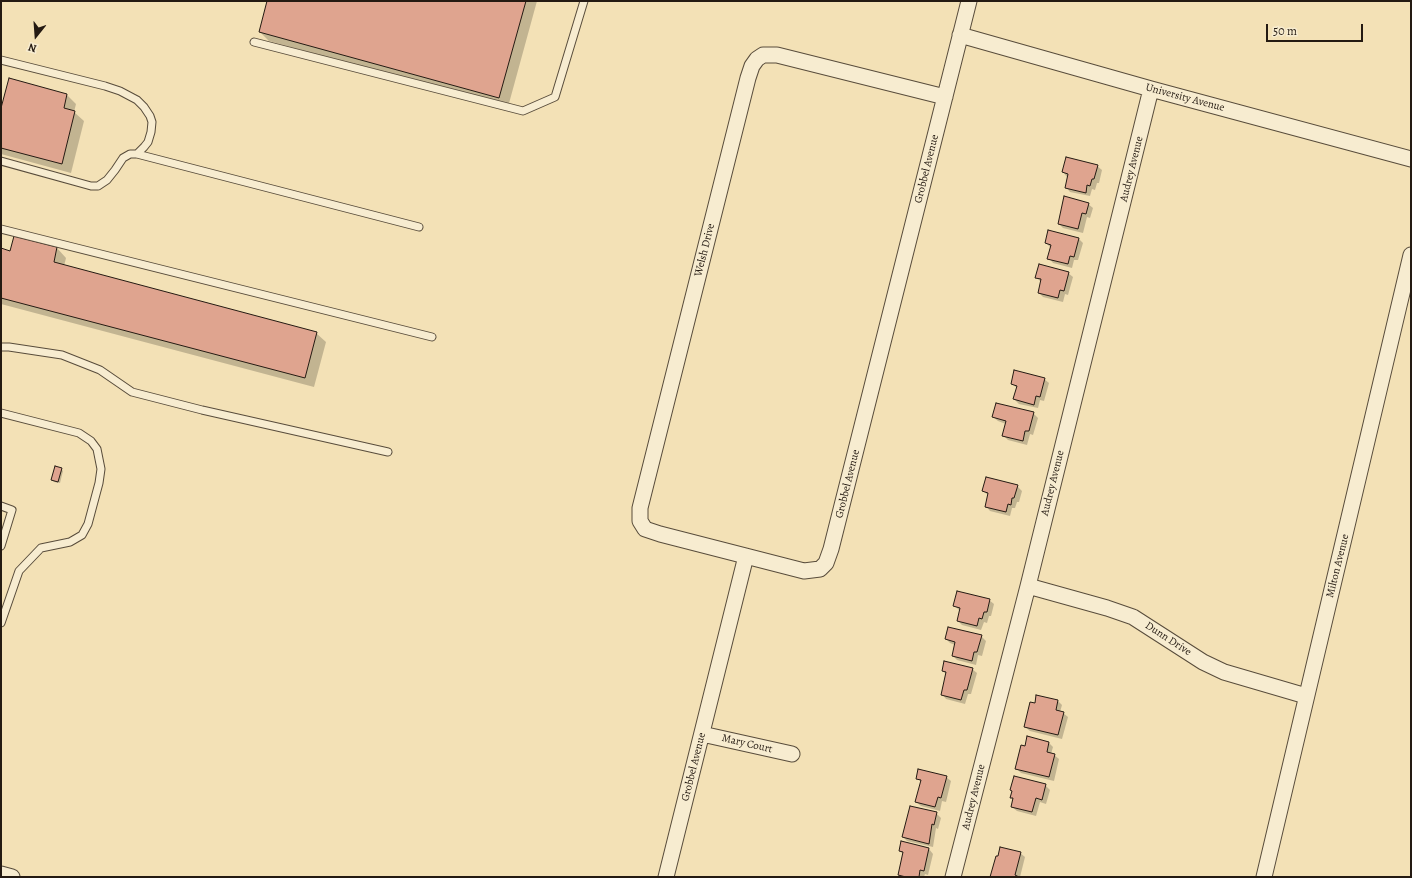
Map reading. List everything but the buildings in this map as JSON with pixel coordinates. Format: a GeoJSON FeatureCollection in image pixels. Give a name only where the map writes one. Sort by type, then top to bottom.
{"type":"FeatureCollection","features":[{"type":"Feature","properties":{"kind":"street","name":"Grobbel Avenue"},"geometry":{"type":"LineString","coordinates":[[666,877],[746,556],[809,571],[820,569],[828,558],[969,1]]}},
{"type":"Feature","properties":{"kind":"street","name":"University Avenue"},"geometry":{"type":"LineString","coordinates":[[960,35],[1151,89],[1411,159]]}},
{"type":"Feature","properties":{"kind":"street","name":"Welsh Drive"},"geometry":{"type":"LineString","coordinates":[[746,556],[651,532],[645,529],[639,516],[752,66],[760,56],[771,54],[945,97]]}},
{"type":"Feature","properties":{"kind":"street","name":"Audrey Avenue"},"geometry":{"type":"LineString","coordinates":[[954,877],[1028,586],[1151,89]]}},
{"type":"Feature","properties":{"kind":"street","name":"Milton Avenue"},"geometry":{"type":"LineString","coordinates":[[1264,877],[1411,254]]}},
{"type":"Feature","properties":{"kind":"street","name":"Dunn Drive"},"geometry":{"type":"LineString","coordinates":[[1028,586],[1133,617],[1204,662],[1224,672],[1306,696]]}},
{"type":"Feature","properties":{"kind":"street","name":"Mary Court"},"geometry":{"type":"LineString","coordinates":[[702,734],[792,754]]}},
{"type":"Feature","properties":{"kind":"street"},"geometry":{"type":"LineString","coordinates":[[1,874],[12,877]]}},
{"type":"Feature","properties":{"kind":"lane"},"geometry":{"type":"LineString","coordinates":[[254,42],[523,111],[555,97],[584,1]]}},
{"type":"Feature","properties":{"kind":"lane"},"geometry":{"type":"LineString","coordinates":[[1,60],[105,86],[120,91],[137,100],[150,116],[152,122],[152,132],[148,142],[137,154]]}},
{"type":"Feature","properties":{"kind":"lane"},"geometry":{"type":"LineString","coordinates":[[1,161],[91,186],[98,186],[107,180],[123,158],[130,154],[137,154],[419,226]]}},
{"type":"Feature","properties":{"kind":"lane"},"geometry":{"type":"LineString","coordinates":[[1,229],[432,337]]}},
{"type":"Feature","properties":{"kind":"lane"},"geometry":{"type":"LineString","coordinates":[[1,347],[62,355],[100,370],[132,392],[202,410],[388,452]]}},
{"type":"Feature","properties":{"kind":"lane"},"geometry":{"type":"LineString","coordinates":[[1,413],[79,433],[91,441],[97,449],[101,469],[99,484],[88,524],[82,535],[70,542],[41,548],[19,571],[1,623]]}},
{"type":"Feature","properties":{"kind":"lane"},"geometry":{"type":"LineString","coordinates":[[1,506],[12,510],[1,546]]}}]}
